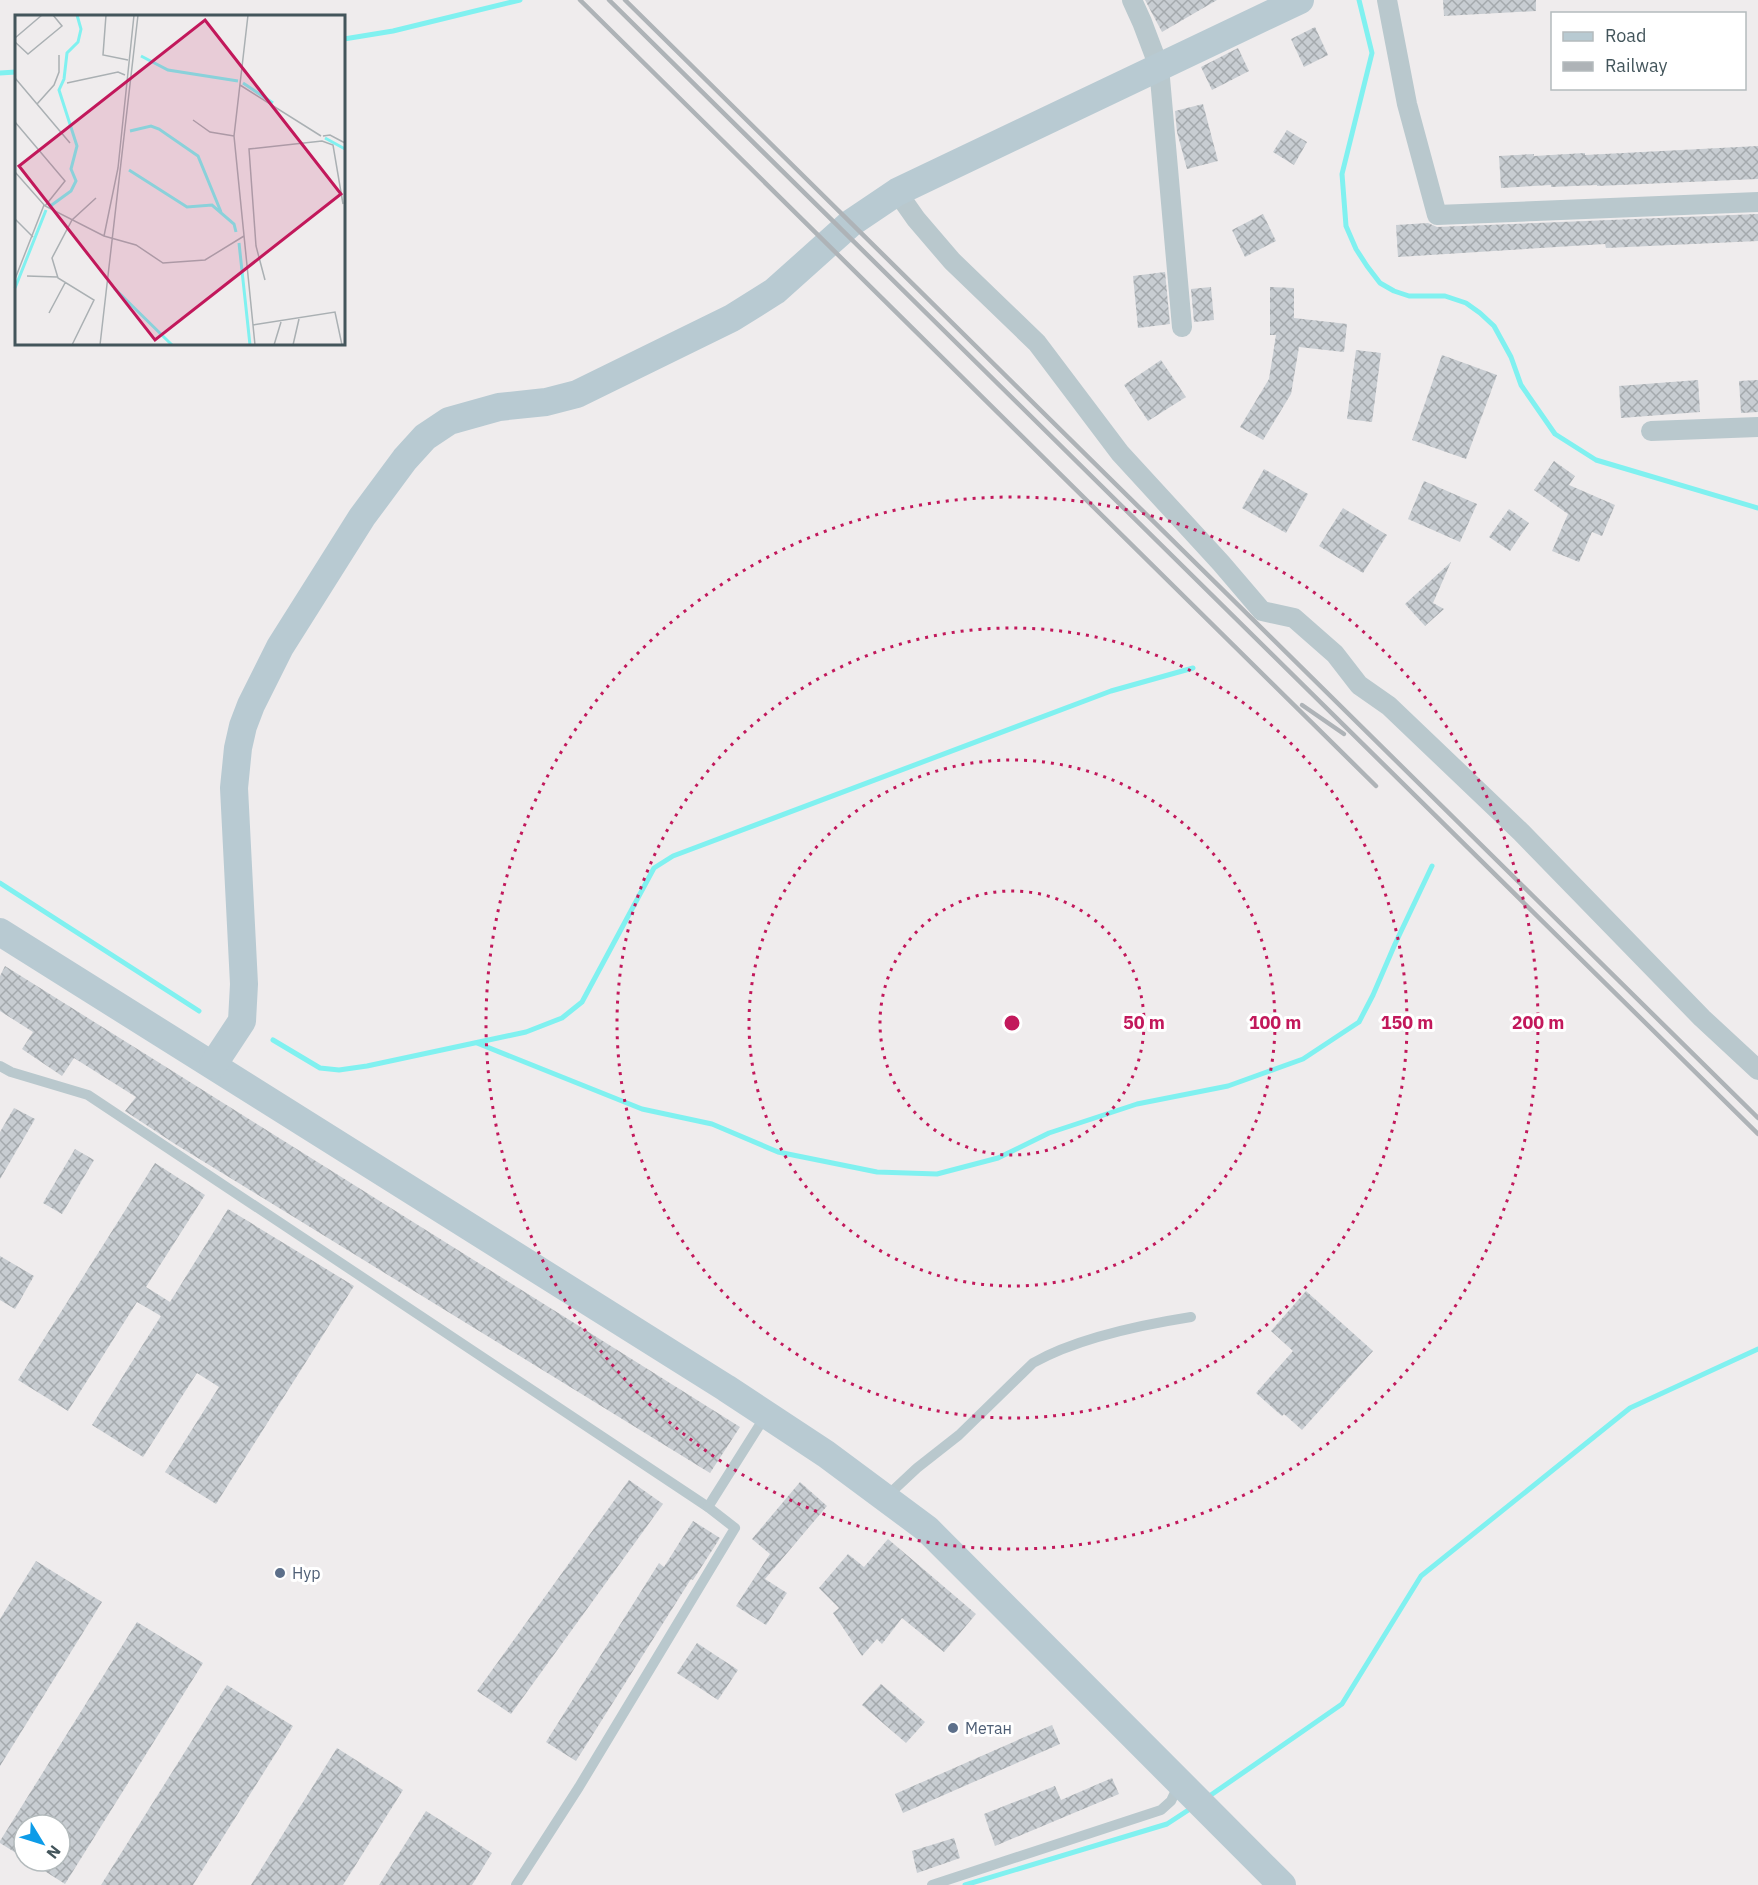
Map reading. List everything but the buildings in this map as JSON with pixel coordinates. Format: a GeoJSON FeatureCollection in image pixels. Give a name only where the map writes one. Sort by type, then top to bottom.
{"type":"FeatureCollection","features":[{"type":"Feature","properties":{"kind":"main road"},"geometry":{"type":"LineString","coordinates":[[253,1090],[241,1070],[244,984],[234,788],[237,748],[255,695],[280,647],[362,517],[405,459],[425,437],[449,421],[499,407],[546,402],[578,394],[732,318],[775,291],[851,223],[897,192],[1300,0]]}},
{"type":"Feature","properties":{"kind":"main road"},"geometry":{"type":"LineString","coordinates":[[0,932],[766,1415],[886,1497],[927,1529],[1282,1885]]}},
{"type":"Feature","properties":{"kind":"main road"},"geometry":{"type":"LineString","coordinates":[[213,1065],[242,1021]]}},
{"type":"Feature","properties":{"kind":"street"},"geometry":{"type":"LineString","coordinates":[[1132,0],[1143,22],[1159,67],[1182,327]]}},
{"type":"Feature","properties":{"kind":"street"},"geometry":{"type":"LineString","coordinates":[[1388,0],[1407,104],[1437,215],[1758,202]]}},
{"type":"Feature","properties":{"kind":"street"},"geometry":{"type":"LineString","coordinates":[[897,192],[916,219],[952,261],[1037,343],[1120,453],[1262,611],[1294,618],[1335,654],[1359,685],[1389,706],[1521,832],[1702,1018],[1758,1070]]}},
{"type":"Feature","properties":{"kind":"street"},"geometry":{"type":"LineString","coordinates":[[1651,431],[1758,427]]}},
{"type":"Feature","properties":{"kind":"lane"},"geometry":{"type":"LineString","coordinates":[[0,1066],[11,1072],[88,1095],[708,1507],[735,1528],[579,1787],[516,1885]]}},
{"type":"Feature","properties":{"kind":"lane"},"geometry":{"type":"LineString","coordinates":[[886,1497],[917,1468],[959,1435],[1033,1363],[1047,1355],[1107,1335],[1191,1317]]}},
{"type":"Feature","properties":{"kind":"lane"},"geometry":{"type":"LineString","coordinates":[[708,1507],[766,1415]]}},
{"type":"Feature","properties":{"kind":"lane"},"geometry":{"type":"LineString","coordinates":[[932,1885],[1161,1810],[1182,1786]]}},
{"type":"Feature","properties":{"kind":"waterway"},"geometry":{"type":"LineString","coordinates":[[345,39],[393,31],[520,0]]}},
{"type":"Feature","properties":{"kind":"waterway"},"geometry":{"type":"LineString","coordinates":[[1359,0],[1372,53],[1342,174],[1346,226],[1356,249],[1380,283],[1409,296],[1445,296],[1466,303],[1480,313],[1494,326],[1511,357],[1521,385],[1555,434],[1596,460],[1758,508]]}},
{"type":"Feature","properties":{"kind":"waterway"},"geometry":{"type":"LineString","coordinates":[[0,73],[15,72]]}},
{"type":"Feature","properties":{"kind":"waterway"},"geometry":{"type":"LineString","coordinates":[[273,1040],[320,1068],[339,1070],[526,1032],[562,1018],[582,1002],[654,868],[673,856],[1111,691],[1193,668]]}},
{"type":"Feature","properties":{"kind":"waterway"},"geometry":{"type":"LineString","coordinates":[[477,1043],[642,1109],[712,1124],[778,1152],[877,1172],[937,1174],[998,1158],[1049,1133],[1137,1104],[1228,1086],[1303,1059],[1359,1022],[1432,866]]}},
{"type":"Feature","properties":{"kind":"waterway"},"geometry":{"type":"LineString","coordinates":[[0,883],[199,1011]]}},
{"type":"Feature","properties":{"kind":"waterway"},"geometry":{"type":"LineString","coordinates":[[1208,1797],[1342,1704],[1421,1576],[1630,1408],[1758,1349]]}},
{"type":"Feature","properties":{"kind":"waterway"},"geometry":{"type":"LineString","coordinates":[[965,1885],[1167,1824],[1193,1807]]}},
{"type":"Feature","properties":{"kind":"railway"},"geometry":{"type":"LineString","coordinates":[[580,0],[1376,786]]}},
{"type":"Feature","properties":{"kind":"railway"},"geometry":{"type":"LineString","coordinates":[[609,0],[1758,1134]]}},
{"type":"Feature","properties":{"kind":"railway"},"geometry":{"type":"LineString","coordinates":[[625,0],[1758,1118]]}},
{"type":"Feature","properties":{"kind":"railway"},"geometry":{"type":"LineString","coordinates":[[1302,705],[1344,734]]}},
{"type":"Feature","properties":{"kind":"place","name":"Нур"},"geometry":{"type":"Point","coordinates":[280,1573]}},
{"type":"Feature","properties":{"kind":"place","name":"Метан"},"geometry":{"type":"Point","coordinates":[953,1728]}}]}
